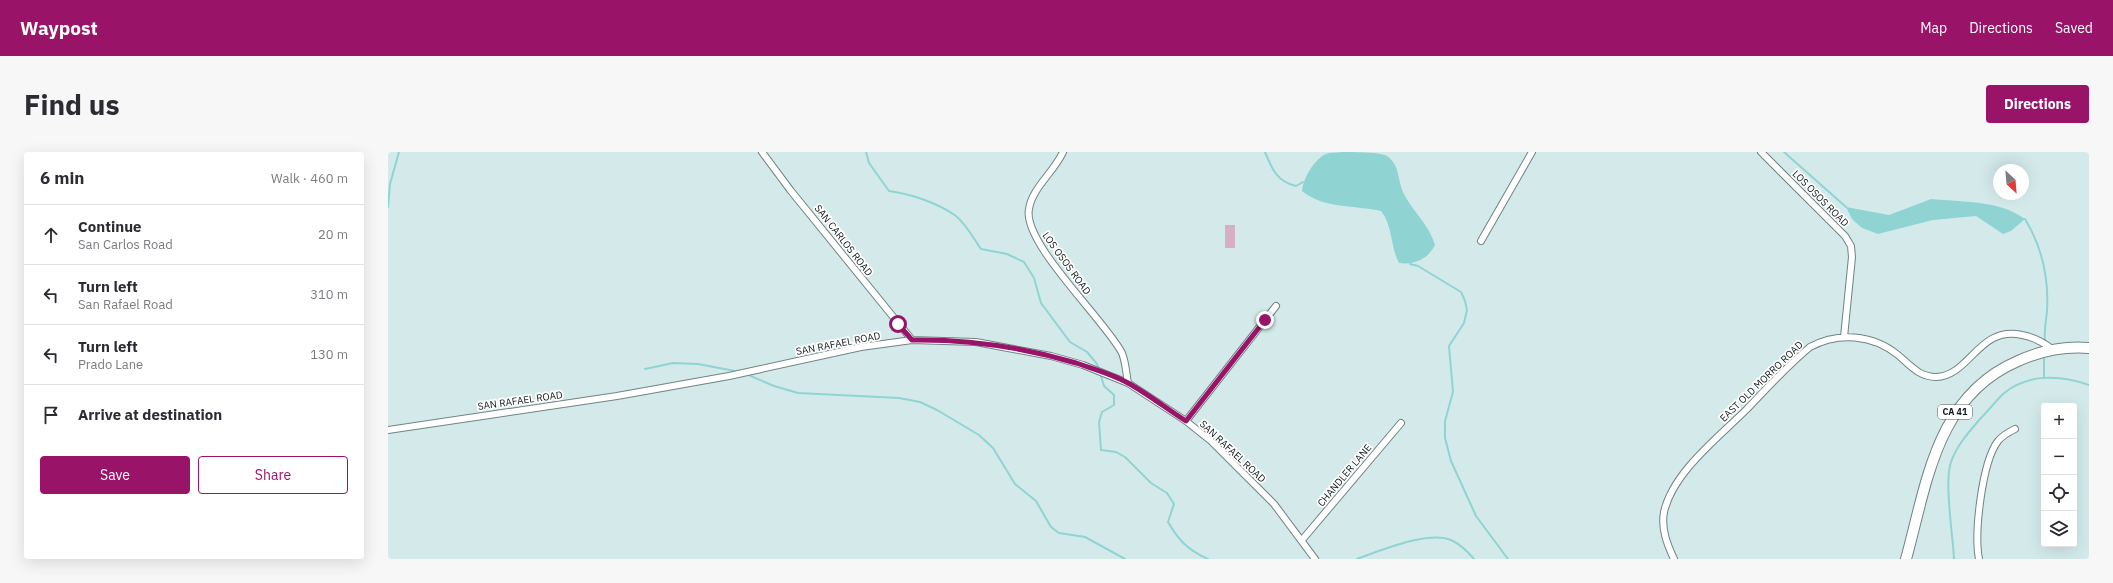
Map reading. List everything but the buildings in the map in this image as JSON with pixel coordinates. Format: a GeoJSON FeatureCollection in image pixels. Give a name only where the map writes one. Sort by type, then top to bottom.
{"type":"FeatureCollection","features":[{"type":"Feature","properties":{"kind":"main road","name":"CA 41"},"geometry":{"type":"LineString","coordinates":[[1906,559],[1935,453],[1948,423],[1958,407],[1990,376],[2009,364],[2031,355],[2052,349],[2089,348]]}},
{"type":"Feature","properties":{"kind":"street","name":"SAN CARLOS ROAD"},"geometry":{"type":"LineString","coordinates":[[762,152],[791,191],[912,340]]}},
{"type":"Feature","properties":{"kind":"street","name":"LOS OSOS ROAD"},"geometry":{"type":"LineString","coordinates":[[1063,152],[1058,163],[1031,201],[1029,221],[1034,235],[1061,274],[1117,346],[1125,361],[1128,383]]}},
{"type":"Feature","properties":{"kind":"street"},"geometry":{"type":"LineString","coordinates":[[1481,241],[1532,152]]}},
{"type":"Feature","properties":{"kind":"street","name":"LOS OSOS ROAD"},"geometry":{"type":"LineString","coordinates":[[1761,152],[1839,229],[1851,246],[1852,257],[1844,337]]}},
{"type":"Feature","properties":{"kind":"street"},"geometry":{"type":"LineString","coordinates":[[1186,421],[1276,306]]}},
{"type":"Feature","properties":{"kind":"street","name":"EAST OLD MORRO ROAD"},"geometry":{"type":"LineString","coordinates":[[1674,559],[1664,533],[1664,514],[1672,492],[1684,474],[1803,353],[1820,342],[1844,337],[1872,340],[1897,355],[1917,372],[1935,377],[1942,376],[1953,371],[1991,339],[2005,333],[2030,337],[2052,349]]}},
{"type":"Feature","properties":{"kind":"street","name":"SAN RAFAEL ROAD"},"geometry":{"type":"LineString","coordinates":[[388,430],[617,396],[730,376],[848,349],[912,340],[976,342],[1033,351],[1083,366],[1128,383],[1186,421],[1211,441],[1264,494],[1302,540],[1315,559]]}},
{"type":"Feature","properties":{"kind":"street","name":"CHANDLER LANE"},"geometry":{"type":"LineString","coordinates":[[1302,540],[1401,423]]}},
{"type":"Feature","properties":{"kind":"street"},"geometry":{"type":"LineString","coordinates":[[1979,559],[1978,534],[1986,468],[1998,440],[2015,429]]}},
{"type":"Feature","properties":{"kind":"shaded area"},"geometry":{"type":"Polygon","coordinates":[[[1225,225],[1235,225],[1235,248],[1225,248],[1225,225]]]}},
{"type":"Feature","properties":{"kind":"water"},"geometry":{"type":"Polygon","coordinates":[[[1342,152],[1381,154],[1390,158],[1396,167],[1403,192],[1432,237],[1435,245],[1429,254],[1416,262],[1399,263],[1394,250],[1388,223],[1381,211],[1330,204],[1311,197],[1302,191],[1304,181],[1317,160],[1326,154],[1342,152]]]}},
{"type":"Feature","properties":{"kind":"water"},"geometry":{"type":"Polygon","coordinates":[[[1931,199],[1992,205],[2004,208],[2025,219],[2011,231],[2003,234],[1976,216],[1933,220],[1878,234],[1862,228],[1852,219],[1846,207],[1889,215],[1931,199]]]}},
{"type":"Feature","properties":{"kind":"waterway"},"geometry":{"type":"LineString","coordinates":[[388,207],[390,184],[399,152]]}},
{"type":"Feature","properties":{"kind":"waterway"},"geometry":{"type":"LineString","coordinates":[[866,152],[869,163],[889,191],[906,194],[933,203],[949,211],[960,219],[981,249],[1007,254],[1024,262],[1034,278],[1041,303],[1070,342],[1087,352],[1097,364],[1099,369]]}},
{"type":"Feature","properties":{"kind":"waterway"},"geometry":{"type":"LineString","coordinates":[[1265,152],[1270,164],[1280,178],[1296,186],[1303,182]]}},
{"type":"Feature","properties":{"kind":"waterway"},"geometry":{"type":"LineString","coordinates":[[1784,152],[1846,207]]}},
{"type":"Feature","properties":{"kind":"waterway"},"geometry":{"type":"LineString","coordinates":[[2025,219],[2040,252],[2047,287],[2045,341]]}},
{"type":"Feature","properties":{"kind":"waterway"},"geometry":{"type":"LineString","coordinates":[[1410,264],[1418,266],[1461,292],[1465,301],[1467,310],[1464,323],[1449,346],[1453,392],[1445,421],[1445,438],[1451,461],[1476,516],[1508,559]]}},
{"type":"Feature","properties":{"kind":"waterway"},"geometry":{"type":"LineString","coordinates":[[2044,356],[2044,377]]}},
{"type":"Feature","properties":{"kind":"waterway"},"geometry":{"type":"LineString","coordinates":[[645,369],[673,363],[698,364],[740,372]]}},
{"type":"Feature","properties":{"kind":"waterway"},"geometry":{"type":"LineString","coordinates":[[1100,373],[1104,386],[1114,395],[1114,405],[1102,412],[1099,422],[1101,450],[1116,452],[1125,457],[1151,483],[1167,493],[1174,504],[1168,522],[1172,529],[1180,540],[1189,548],[1208,559]]}},
{"type":"Feature","properties":{"kind":"waterway"},"geometry":{"type":"LineString","coordinates":[[746,374],[774,386],[798,393],[899,398],[920,402],[937,410],[979,435],[993,448],[1015,484],[1036,501],[1051,527],[1059,533],[1085,537],[1125,559]]}},
{"type":"Feature","properties":{"kind":"waterway"},"geometry":{"type":"LineString","coordinates":[[1954,559],[1948,482],[1951,462],[1960,444],[1980,419],[2003,394],[2012,387],[2033,379],[2044,378],[2067,379],[2089,385]]}},
{"type":"Feature","properties":{"kind":"waterway"},"geometry":{"type":"LineString","coordinates":[[1357,559],[1405,542],[1432,538],[1443,538],[1453,541],[1474,559]]}},
{"type":"Feature","properties":{"kind":"route"},"geometry":{"type":"LineString","coordinates":[[898,324],[912,340],[953,340],[995,344],[1033,351],[1083,366],[1128,383],[1186,421],[1265,320]]}}]}
